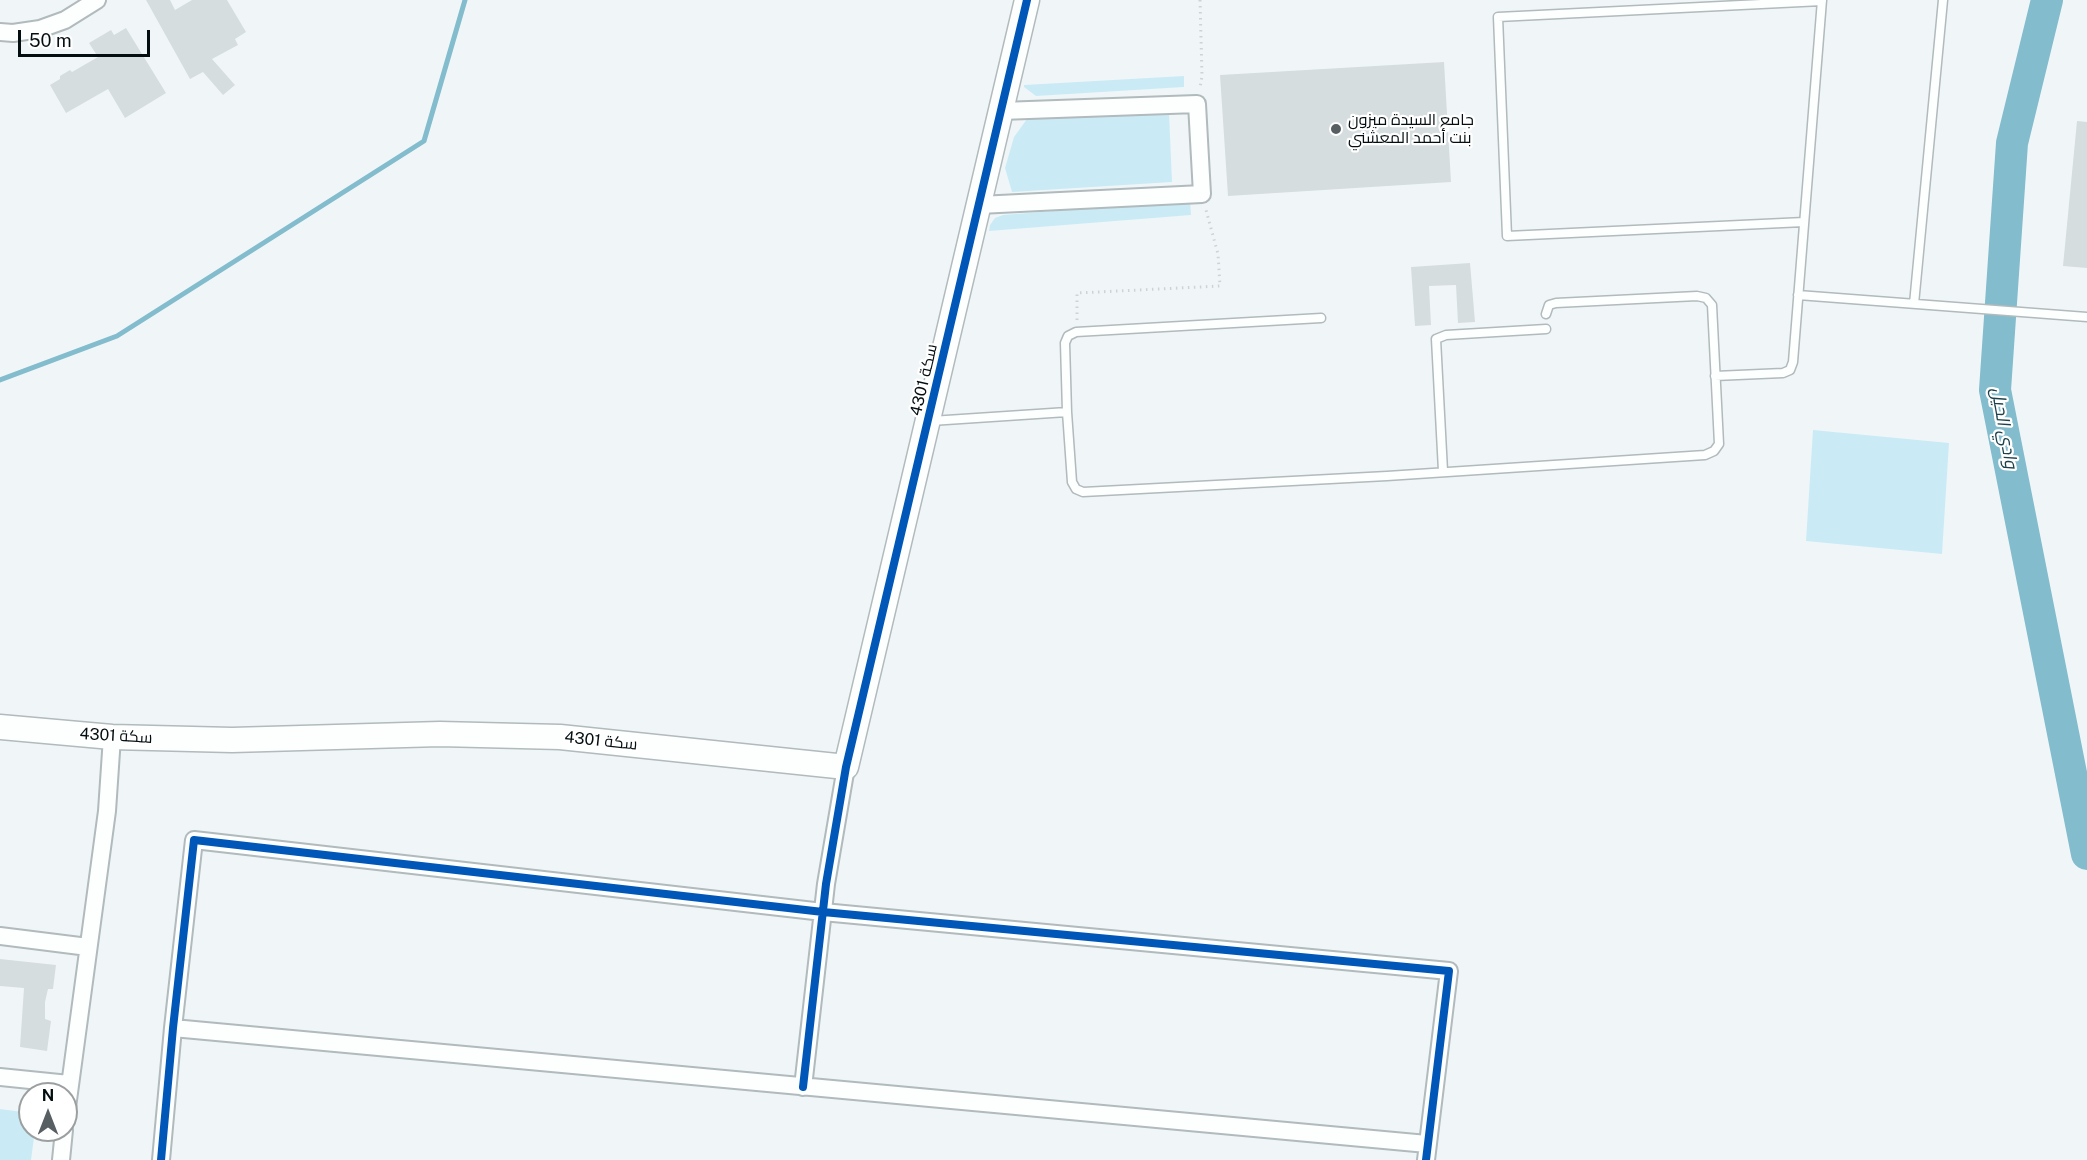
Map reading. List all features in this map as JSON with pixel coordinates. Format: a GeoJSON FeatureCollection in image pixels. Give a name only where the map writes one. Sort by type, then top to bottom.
{"type":"FeatureCollection","features":[{"type":"Feature","properties":{"kind":"street"},"geometry":{"type":"LineString","coordinates":[[0,32],[13,33],[40,29],[65,20],[97,0]]}},
{"type":"Feature","properties":{"kind":"street","name":"سكة 4301"},"geometry":{"type":"LineString","coordinates":[[0,727],[112,737],[232,740],[440,734],[560,737],[846,767],[1027,0]]}},
{"type":"Feature","properties":{"kind":"street"},"geometry":{"type":"LineString","coordinates":[[979,205],[1202,194],[1197,104],[1001,111]]}},
{"type":"Feature","properties":{"kind":"street"},"geometry":{"type":"LineString","coordinates":[[69,1082],[106,810],[112,737]]}},
{"type":"Feature","properties":{"kind":"street"},"geometry":{"type":"LineString","coordinates":[[803,1087],[823,912],[846,767]]}},
{"type":"Feature","properties":{"kind":"street"},"geometry":{"type":"LineString","coordinates":[[160,1160],[173,1028],[194,840],[823,912],[1449,972],[1427,1152],[803,1087],[173,1028]]}},
{"type":"Feature","properties":{"kind":"street"},"geometry":{"type":"LineString","coordinates":[[0,936],[88,947]]}},
{"type":"Feature","properties":{"kind":"street"},"geometry":{"type":"LineString","coordinates":[[0,1077],[49,1082]]}},
{"type":"Feature","properties":{"kind":"street"},"geometry":{"type":"LineString","coordinates":[[62,1160],[63,1142]]}},
{"type":"Feature","properties":{"kind":"lane"},"geometry":{"type":"LineString","coordinates":[[1914,304],[1942,0]]}},
{"type":"Feature","properties":{"kind":"lane"},"geometry":{"type":"LineString","coordinates":[[1715,376],[1783,373],[1790,370],[1793,362],[1822,1],[1498,17],[1507,237],[1804,222]]}},
{"type":"Feature","properties":{"kind":"lane"},"geometry":{"type":"LineString","coordinates":[[1798,295],[2087,317]]}},
{"type":"Feature","properties":{"kind":"lane"},"geometry":{"type":"LineString","coordinates":[[1321,318],[1076,332],[1068,336],[1065,343],[1067,412],[1072,482],[1076,489],[1083,492],[1387,476],[1705,455],[1714,451],[1719,444],[1712,304],[1706,298],[1697,296],[1556,303],[1549,305],[1546,314]]}},
{"type":"Feature","properties":{"kind":"lane"},"geometry":{"type":"LineString","coordinates":[[1443,471],[1436,339],[1446,335],[1546,328]]}},
{"type":"Feature","properties":{"kind":"lane"},"geometry":{"type":"LineString","coordinates":[[928,422],[1067,412]]}},
{"type":"Feature","properties":{"kind":"path"},"geometry":{"type":"LineString","coordinates":[[1197,104],[1202,76],[1200,0]]}},
{"type":"Feature","properties":{"kind":"path"},"geometry":{"type":"LineString","coordinates":[[1076,332],[1077,293],[1220,286],[1218,254],[1202,194]]}},
{"type":"Feature","properties":{"kind":"shaded area"},"geometry":{"type":"Polygon","coordinates":[[[1184,76],[1184,87],[1036,96],[1024,87],[1024,85],[1184,76]]]}},
{"type":"Feature","properties":{"kind":"shaded area"},"geometry":{"type":"Polygon","coordinates":[[[1169,112],[1172,182],[1012,192],[1005,168],[1014,137],[1027,119],[1169,112]]]}},
{"type":"Feature","properties":{"kind":"shaded area"},"geometry":{"type":"Polygon","coordinates":[[[1190,200],[1191,215],[989,231],[995,218],[1003,215],[1190,200]]]}},
{"type":"Feature","properties":{"kind":"shaded area"},"geometry":{"type":"Polygon","coordinates":[[[1813,430],[1949,443],[1942,554],[1806,541],[1813,430]]]}},
{"type":"Feature","properties":{"kind":"shaded area"},"geometry":{"type":"Polygon","coordinates":[[[0,1109],[18,1111],[18,1142],[33,1142],[31,1160],[0,1160],[0,1109]]]}},
{"type":"Feature","properties":{"kind":"building"},"geometry":{"type":"Polygon","coordinates":[[[146,0],[170,0],[175,10],[192,0],[227,0],[246,32],[235,39],[238,45],[212,59],[235,85],[223,95],[203,72],[190,79],[146,0]]]}},
{"type":"Feature","properties":{"kind":"building"},"geometry":{"type":"Polygon","coordinates":[[[126,28],[166,93],[125,118],[108,89],[66,113],[50,85],[70,70],[72,72],[98,57],[89,43],[111,30],[114,35],[126,28]]]}},
{"type":"Feature","properties":{"kind":"building","name":"جامع السيدة ميزون بنت أحمد المعشني"},"geometry":{"type":"Polygon","coordinates":[[[1444,62],[1451,182],[1228,196],[1220,75],[1444,62]]]}},
{"type":"Feature","properties":{"kind":"building"},"geometry":{"type":"Polygon","coordinates":[[[2077,121],[2087,122],[2087,268],[2063,266],[2077,121]]]}},
{"type":"Feature","properties":{"kind":"building"},"geometry":{"type":"Polygon","coordinates":[[[1470,263],[1475,322],[1458,323],[1456,285],[1429,286],[1431,325],[1415,326],[1411,267],[1470,263]]]}},
{"type":"Feature","properties":{"kind":"building"},"geometry":{"type":"Polygon","coordinates":[[[0,959],[56,965],[53,989],[48,989],[45,1002],[45,1019],[51,1021],[47,1051],[20,1047],[24,988],[0,986],[0,959]]]}},
{"type":"Feature","properties":{"kind":"waterway"},"geometry":{"type":"LineString","coordinates":[[0,380],[117,336],[424,141],[465,0]]}},
{"type":"Feature","properties":{"kind":"waterway","name":"وادي الحيل"},"geometry":{"type":"LineString","coordinates":[[2047,0],[2012,143],[1995,390],[2087,854]]}},
{"type":"Feature","properties":{"kind":"cycle path"},"geometry":{"type":"LineString","coordinates":[[803,1087],[826,884],[846,767],[1027,0]]}},
{"type":"Feature","properties":{"kind":"cycle path"},"geometry":{"type":"LineString","coordinates":[[161,1160],[194,840],[823,912],[1449,971],[1426,1160]]}},
{"type":"Feature","properties":{"kind":"place","name":"جامع السيدة ميزون بنت أحمد المعشني"},"geometry":{"type":"Point","coordinates":[1336,129]}}]}
